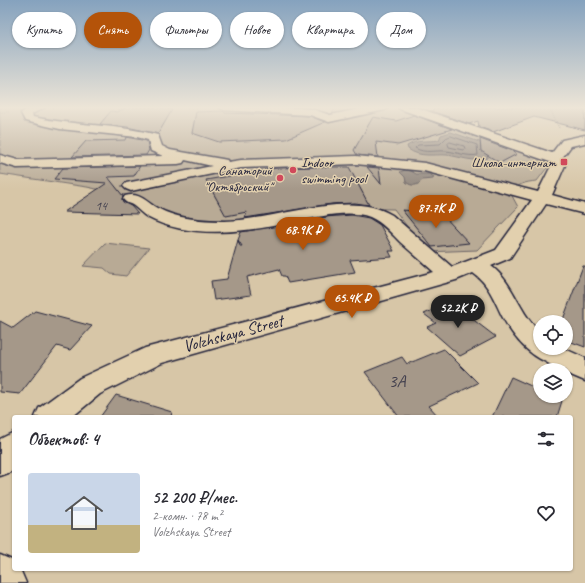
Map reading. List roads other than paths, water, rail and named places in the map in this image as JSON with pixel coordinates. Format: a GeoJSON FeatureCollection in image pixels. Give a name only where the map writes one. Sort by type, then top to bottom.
{"type":"FeatureCollection","features":[{"type":"Feature","properties":{"kind":"street"},"geometry":{"type":"LineString","coordinates":[[145,134],[154,138],[156,148],[162,152],[172,155],[194,157],[213,162],[241,164],[325,160],[387,162],[424,167],[585,209]]}},
{"type":"Feature","properties":{"kind":"street"},"geometry":{"type":"LineString","coordinates":[[501,134],[561,151],[585,139]]}},
{"type":"Feature","properties":{"kind":"street","name":"Volzhskaya Street"},"geometry":{"type":"LineString","coordinates":[[53,415],[90,386],[154,355],[449,275],[503,254],[543,197],[559,163],[561,151]]}},
{"type":"Feature","properties":{"kind":"street"},"geometry":{"type":"LineString","coordinates":[[0,159],[17,164],[179,160],[194,157]]}},
{"type":"Feature","properties":{"kind":"street"},"geometry":{"type":"LineString","coordinates":[[0,172],[17,164]]}},
{"type":"Feature","properties":{"kind":"street"},"geometry":{"type":"LineString","coordinates":[[241,164],[131,192],[140,200],[146,209],[155,214],[182,222],[212,226],[262,224],[312,213],[338,210],[363,210],[376,214],[390,222],[449,275]]}},
{"type":"Feature","properties":{"kind":"street"},"geometry":{"type":"LineString","coordinates":[[475,265],[492,276],[502,290],[520,327],[533,339]]}},
{"type":"Feature","properties":{"kind":"street"},"geometry":{"type":"LineString","coordinates":[[554,355],[585,370]]}},
{"type":"Feature","properties":{"kind":"street"},"geometry":{"type":"LineString","coordinates":[[0,461],[12,449]]}},
{"type":"Feature","properties":{"kind":"street"},"geometry":{"type":"LineString","coordinates":[[0,575],[6,583]]}},
{"type":"Feature","properties":{"kind":"water"},"geometry":{"type":"Polygon","coordinates":[[[457,134],[485,144],[488,158],[472,160],[447,155],[422,155],[408,149],[407,146],[411,144],[439,140],[441,135],[457,134]]]}},
{"type":"Feature","properties":{"kind":"water"},"geometry":{"type":"Polygon","coordinates":[[[405,170],[416,174],[429,174],[434,177],[433,179],[422,180],[417,185],[410,185],[406,182],[405,177],[400,172],[405,170]]]}},
{"type":"Feature","properties":{"kind":"place","name":"Школа-интернат"},"geometry":{"type":"Point","coordinates":[564,162]}},
{"type":"Feature","properties":{"kind":"place","name":"Indoor swimming pool"},"geometry":{"type":"Point","coordinates":[293,170]}},
{"type":"Feature","properties":{"kind":"place","name":"Санаторий \"Октябрьский\""},"geometry":{"type":"Point","coordinates":[280,178]}}]}
